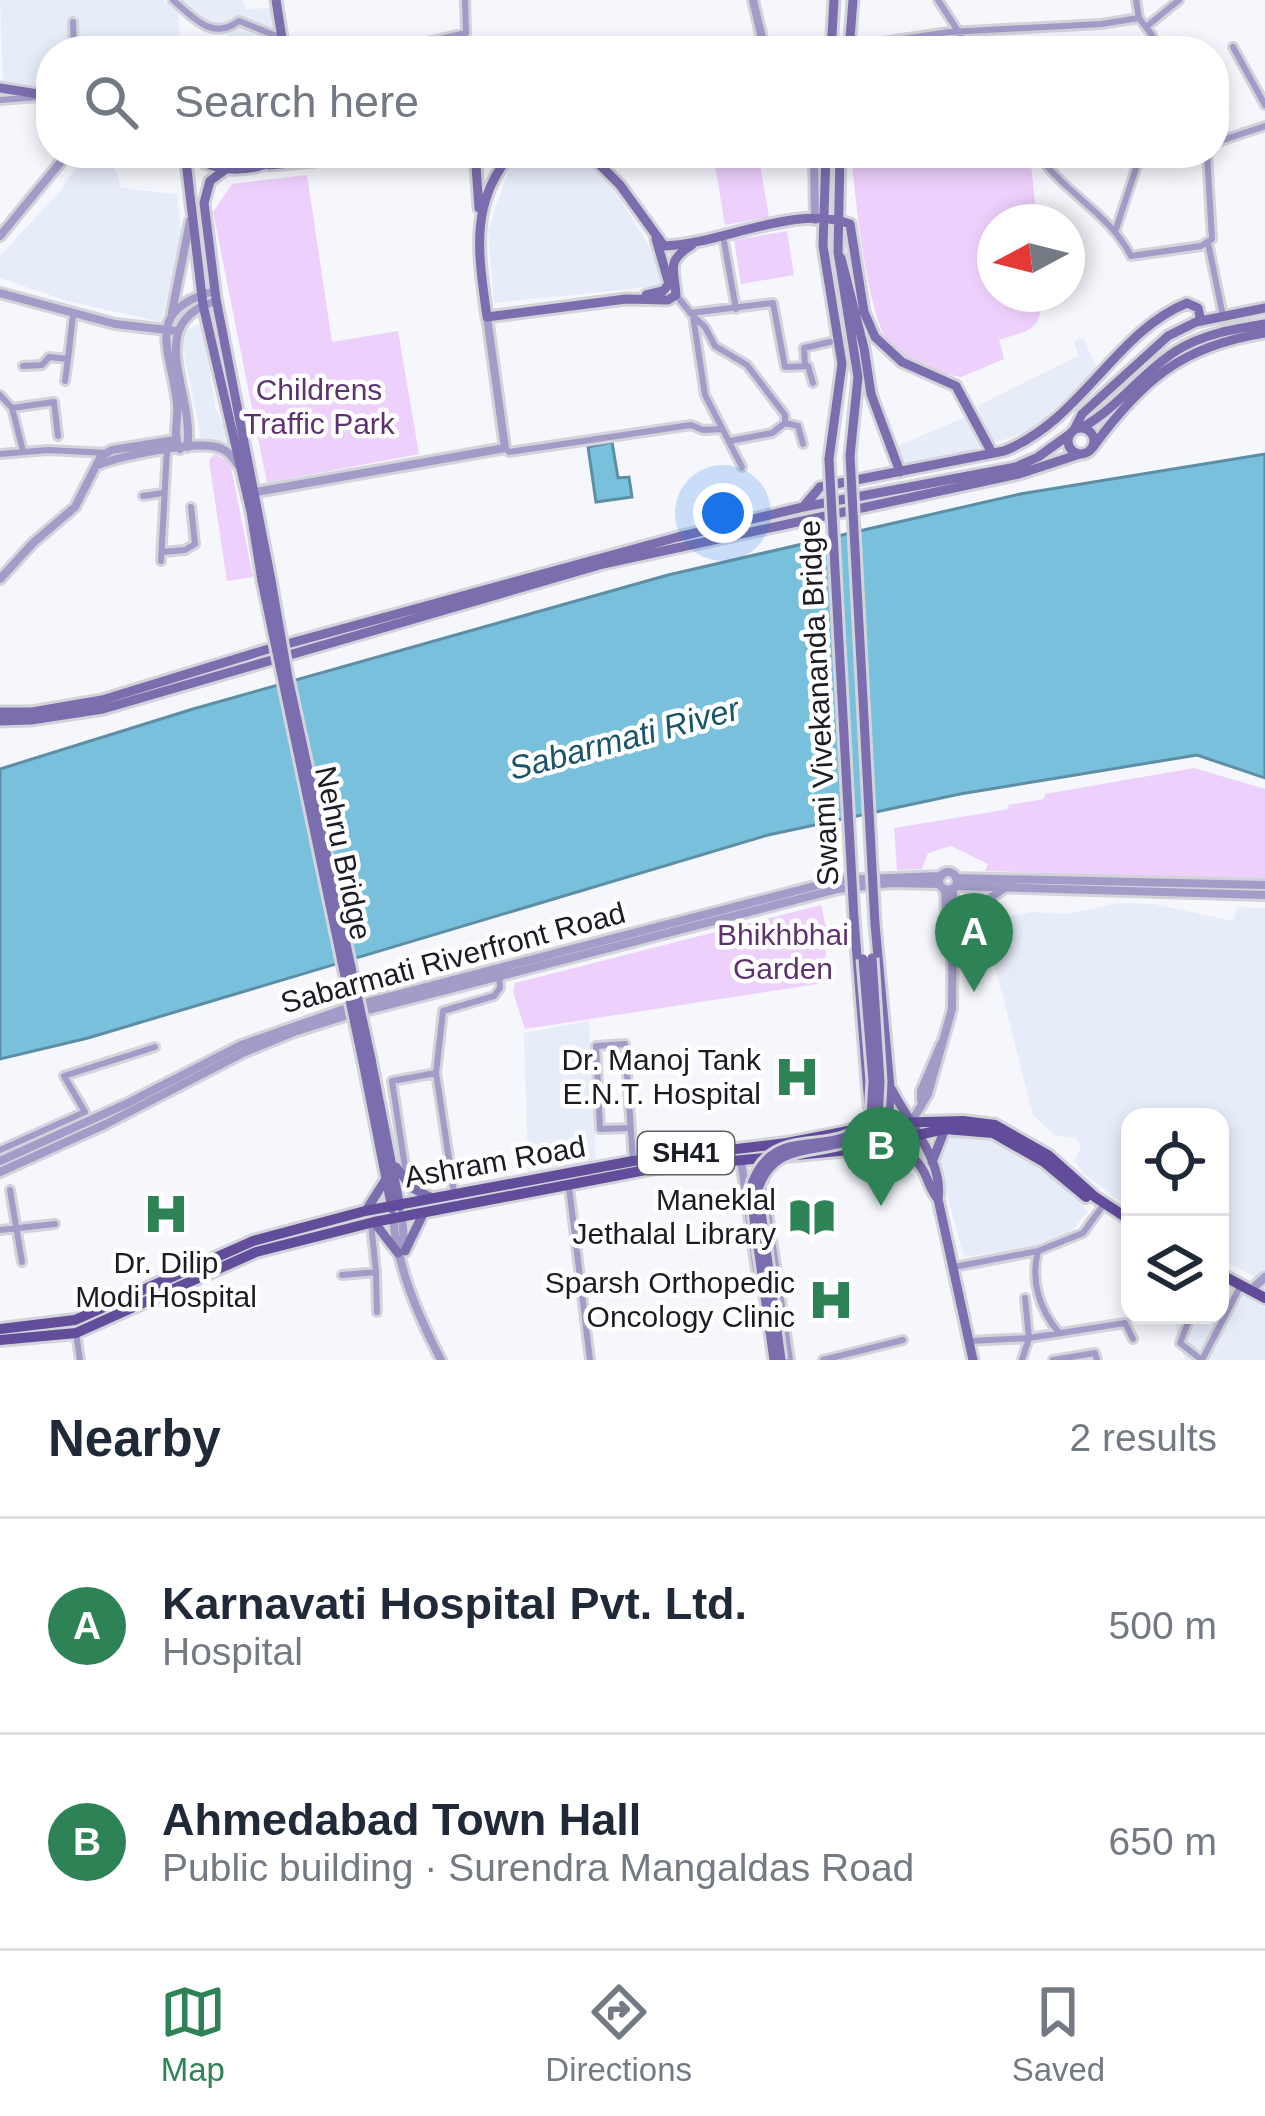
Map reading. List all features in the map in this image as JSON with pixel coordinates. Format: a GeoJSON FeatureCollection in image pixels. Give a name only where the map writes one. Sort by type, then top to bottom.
{"type":"FeatureCollection","features":[{"type":"Feature","properties":{"kind":"main road"},"geometry":{"type":"LineString","coordinates":[[277,0],[283,36]]}},
{"type":"Feature","properties":{"kind":"main road"},"geometry":{"type":"LineString","coordinates":[[832,36],[834,0]]}},
{"type":"Feature","properties":{"kind":"main road"},"geometry":{"type":"LineString","coordinates":[[850,36],[853,0]]}},
{"type":"Feature","properties":{"kind":"main road"},"geometry":{"type":"LineString","coordinates":[[0,88],[36,94]]}},
{"type":"Feature","properties":{"kind":"main road"},"geometry":{"type":"LineString","coordinates":[[189,168],[202,300],[266,581]]}},
{"type":"Feature","properties":{"kind":"main road"},"geometry":{"type":"LineString","coordinates":[[218,168],[237,168]]}},
{"type":"Feature","properties":{"kind":"main road"},"geometry":{"type":"LineString","coordinates":[[476,168],[487,317],[663,291],[669,284],[656,239]]}},
{"type":"Feature","properties":{"kind":"main road"},"geometry":{"type":"LineString","coordinates":[[479,214],[500,168]]}},
{"type":"Feature","properties":{"kind":"main road"},"geometry":{"type":"LineString","coordinates":[[604,168],[664,246],[826,219],[850,224],[864,312],[875,337],[902,362],[956,386],[992,454]]}},
{"type":"Feature","properties":{"kind":"main road"},"geometry":{"type":"LineString","coordinates":[[826,168],[826,219],[847,269],[871,394],[900,472]]}},
{"type":"Feature","properties":{"kind":"main road"},"geometry":{"type":"LineString","coordinates":[[826,219],[837,168]]}},
{"type":"Feature","properties":{"kind":"main road"},"geometry":{"type":"LineString","coordinates":[[226,169],[210,181],[204,203],[216,296],[256,492],[266,581]]}},
{"type":"Feature","properties":{"kind":"main road","name":"Swami Vivekananda Bridge"},"geometry":{"type":"LineString","coordinates":[[826,219],[815,232],[823,246],[842,364],[829,459],[857,941]]}},
{"type":"Feature","properties":{"kind":"main road"},"geometry":{"type":"LineString","coordinates":[[626,299],[668,300],[676,295],[672,265],[677,254],[702,239]]}},
{"type":"Feature","properties":{"kind":"main road","name":"Swami Vivekananda Bridge"},"geometry":{"type":"LineString","coordinates":[[838,252],[858,377],[850,457],[875,933]]}},
{"type":"Feature","properties":{"kind":"main road"},"geometry":{"type":"LineString","coordinates":[[803,507],[820,488],[992,454],[1029,441],[1170,310],[1187,303],[1198,308],[1201,321]]}},
{"type":"Feature","properties":{"kind":"main road"},"geometry":{"type":"LineString","coordinates":[[1079,454],[1069,447],[1076,421],[1168,336],[1201,321],[1265,308]]}},
{"type":"Feature","properties":{"kind":"main road"},"geometry":{"type":"LineString","coordinates":[[0,717],[102,700],[640,547],[803,507],[1016,467],[1104,415],[1174,352],[1207,336],[1265,324]]}},
{"type":"Feature","properties":{"kind":"main road"},"geometry":{"type":"LineString","coordinates":[[0,717],[31,721],[104,709],[603,564],[1019,473],[1093,447],[1156,378],[1192,351],[1265,333]]}},
{"type":"Feature","properties":{"kind":"main road"},"geometry":{"type":"LineString","coordinates":[[1075,430],[1093,434],[1093,447]]}},
{"type":"Feature","properties":{"kind":"main road","name":"Nehru Bridge"},"geometry":{"type":"LineString","coordinates":[[266,581],[393,1163],[396,1211]]}},
{"type":"Feature","properties":{"kind":"main road"},"geometry":{"type":"LineString","coordinates":[[875,933],[890,1087],[888,1142]]}},
{"type":"Feature","properties":{"kind":"main road"},"geometry":{"type":"LineString","coordinates":[[779,1360],[758,1189],[764,1172],[781,1156],[855,1141],[878,1120],[875,933]]}},
{"type":"Feature","properties":{"kind":"main road"},"geometry":{"type":"LineString","coordinates":[[779,1360],[751,1190],[756,1170],[775,1151],[851,1136],[872,1118],[873,1081],[857,941]]}},
{"type":"Feature","properties":{"kind":"main road"},"geometry":{"type":"LineString","coordinates":[[857,941],[872,1126],[916,1160],[938,1198],[973,1360]]}},
{"type":"Feature","properties":{"kind":"main road","name":"Nehru Bridge"},"geometry":{"type":"LineString","coordinates":[[367,1060],[386,1179],[396,1211]]}},
{"type":"Feature","properties":{"kind":"main road"},"geometry":{"type":"LineString","coordinates":[[890,1087],[932,1162],[940,1188],[938,1198]]}},
{"type":"Feature","properties":{"kind":"main road","name":"Ashram Road"},"geometry":{"type":"LineString","coordinates":[[0,1340],[76,1333],[256,1252],[430,1197],[889,1123],[995,1125],[1048,1155],[1103,1205]]}},
{"type":"Feature","properties":{"kind":"main road"},"geometry":{"type":"LineString","coordinates":[[932,1162],[945,1129]]}},
{"type":"Feature","properties":{"kind":"main road","name":"Ashram Road"},"geometry":{"type":"LineString","coordinates":[[396,1211],[423,1214],[568,1183],[888,1142],[945,1129],[993,1133],[1044,1162],[1121,1217]]}},
{"type":"Feature","properties":{"kind":"main road"},"geometry":{"type":"LineString","coordinates":[[393,1163],[408,1183],[430,1197]]}},
{"type":"Feature","properties":{"kind":"main road"},"geometry":{"type":"LineString","coordinates":[[386,1179],[370,1218],[401,1255],[423,1214]]}},
{"type":"Feature","properties":{"kind":"main road","name":"Ashram Road"},"geometry":{"type":"LineString","coordinates":[[0,1329],[75,1320],[253,1241],[370,1218]]}},
{"type":"Feature","properties":{"kind":"main road"},"geometry":{"type":"LineString","coordinates":[[1229,1274],[1257,1288]]}},
{"type":"Feature","properties":{"kind":"street"},"geometry":{"type":"LineString","coordinates":[[173,0],[206,28],[228,29],[239,21],[278,36]]}},
{"type":"Feature","properties":{"kind":"street"},"geometry":{"type":"LineString","coordinates":[[453,36],[466,33],[465,0]]}},
{"type":"Feature","properties":{"kind":"street"},"geometry":{"type":"LineString","coordinates":[[752,0],[761,36]]}},
{"type":"Feature","properties":{"kind":"street"},"geometry":{"type":"LineString","coordinates":[[938,0],[962,36]]}},
{"type":"Feature","properties":{"kind":"street"},"geometry":{"type":"LineString","coordinates":[[1136,0],[1139,18],[1150,36]]}},
{"type":"Feature","properties":{"kind":"street"},"geometry":{"type":"LineString","coordinates":[[1146,27],[1179,0]]}},
{"type":"Feature","properties":{"kind":"street"},"geometry":{"type":"LineString","coordinates":[[928,36],[1139,18]]}},
{"type":"Feature","properties":{"kind":"street"},"geometry":{"type":"LineString","coordinates":[[73,22],[73,36]]}},
{"type":"Feature","properties":{"kind":"street"},"geometry":{"type":"LineString","coordinates":[[1233,47],[1265,105]]}},
{"type":"Feature","properties":{"kind":"street"},"geometry":{"type":"LineString","coordinates":[[0,100],[36,97]]}},
{"type":"Feature","properties":{"kind":"street"},"geometry":{"type":"LineString","coordinates":[[1229,137],[1265,126]]}},
{"type":"Feature","properties":{"kind":"street"},"geometry":{"type":"LineString","coordinates":[[0,236],[56,168]]}},
{"type":"Feature","properties":{"kind":"street"},"geometry":{"type":"LineString","coordinates":[[817,168],[826,219]]}},
{"type":"Feature","properties":{"kind":"street"},"geometry":{"type":"LineString","coordinates":[[1048,168],[1116,229],[1130,256],[1212,238],[1208,168]]}},
{"type":"Feature","properties":{"kind":"street"},"geometry":{"type":"LineString","coordinates":[[1116,229],[1137,168]]}},
{"type":"Feature","properties":{"kind":"street"},"geometry":{"type":"LineString","coordinates":[[98,465],[180,445],[190,426],[171,330],[192,212]]}},
{"type":"Feature","properties":{"kind":"street"},"geometry":{"type":"LineString","coordinates":[[722,233],[736,309]]}},
{"type":"Feature","properties":{"kind":"street"},"geometry":{"type":"LineString","coordinates":[[1207,242],[1223,316]]}},
{"type":"Feature","properties":{"kind":"street"},"geometry":{"type":"LineString","coordinates":[[0,293],[73,315],[171,330]]}},
{"type":"Feature","properties":{"kind":"street"},"geometry":{"type":"LineString","coordinates":[[676,295],[715,346],[747,365],[774,398],[785,423]]}},
{"type":"Feature","properties":{"kind":"street"},"geometry":{"type":"LineString","coordinates":[[172,314],[187,301],[216,296]]}},
{"type":"Feature","properties":{"kind":"street"},"geometry":{"type":"LineString","coordinates":[[171,330],[202,300]]}},
{"type":"Feature","properties":{"kind":"street"},"geometry":{"type":"LineString","coordinates":[[692,314],[775,304],[785,367],[805,366]]}},
{"type":"Feature","properties":{"kind":"street"},"geometry":{"type":"LineString","coordinates":[[692,314],[704,395],[742,467]]}},
{"type":"Feature","properties":{"kind":"street"},"geometry":{"type":"LineString","coordinates":[[65,381],[73,315]]}},
{"type":"Feature","properties":{"kind":"street"},"geometry":{"type":"LineString","coordinates":[[487,317],[509,452],[694,424],[699,429],[722,429]]}},
{"type":"Feature","properties":{"kind":"street"},"geometry":{"type":"LineString","coordinates":[[813,383],[803,348],[830,342]]}},
{"type":"Feature","properties":{"kind":"street"},"geometry":{"type":"LineString","coordinates":[[23,367],[42,364],[49,357],[68,359]]}},
{"type":"Feature","properties":{"kind":"street"},"geometry":{"type":"LineString","coordinates":[[0,395],[12,410],[22,451]]}},
{"type":"Feature","properties":{"kind":"street"},"geometry":{"type":"LineString","coordinates":[[0,415],[54,402],[58,436]]}},
{"type":"Feature","properties":{"kind":"street"},"geometry":{"type":"LineString","coordinates":[[730,441],[772,433],[785,423]]}},
{"type":"Feature","properties":{"kind":"street"},"geometry":{"type":"LineString","coordinates":[[785,423],[798,426],[802,444]]}},
{"type":"Feature","properties":{"kind":"street"},"geometry":{"type":"LineString","coordinates":[[0,454],[216,446],[239,466]]}},
{"type":"Feature","properties":{"kind":"street"},"geometry":{"type":"LineString","coordinates":[[256,492],[505,448]]}},
{"type":"Feature","properties":{"kind":"street"},"geometry":{"type":"LineString","coordinates":[[167,450],[162,556],[195,544],[191,507]]}},
{"type":"Feature","properties":{"kind":"street"},"geometry":{"type":"LineString","coordinates":[[0,579],[75,507],[101,456],[107,453]]}},
{"type":"Feature","properties":{"kind":"street"},"geometry":{"type":"LineString","coordinates":[[143,496],[164,493]]}},
{"type":"Feature","properties":{"kind":"street","name":"Sabarmati Riverfront Road"},"geometry":{"type":"LineString","coordinates":[[0,1172],[224,1053],[292,1024],[838,880],[948,883]]}},
{"type":"Feature","properties":{"kind":"street"},"geometry":{"type":"LineString","coordinates":[[948,883],[1265,885]]}},
{"type":"Feature","properties":{"kind":"street"},"geometry":{"type":"LineString","coordinates":[[948,883],[1057,883],[1265,895]]}},
{"type":"Feature","properties":{"kind":"street"},"geometry":{"type":"LineString","coordinates":[[912,1121],[942,1043],[955,988],[955,922],[948,883]]}},
{"type":"Feature","properties":{"kind":"street"},"geometry":{"type":"LineString","coordinates":[[948,883],[947,934],[952,947]]}},
{"type":"Feature","properties":{"kind":"street"},"geometry":{"type":"LineString","coordinates":[[955,922],[1007,886]]}},
{"type":"Feature","properties":{"kind":"street"},"geometry":{"type":"LineString","coordinates":[[454,1192],[436,1072],[442,1011],[494,997],[500,988],[498,972]]}},
{"type":"Feature","properties":{"kind":"street"},"geometry":{"type":"LineString","coordinates":[[631,1128],[600,1130],[596,1046],[625,1044],[631,1128],[633,1161]]}},
{"type":"Feature","properties":{"kind":"street"},"geometry":{"type":"LineString","coordinates":[[0,1150],[60,1130],[85,1112],[64,1076],[155,1047]]}},
{"type":"Feature","properties":{"kind":"street"},"geometry":{"type":"LineString","coordinates":[[408,1183],[392,1081],[436,1072]]}},
{"type":"Feature","properties":{"kind":"street","name":"Sabarmati Riverfront Road"},"geometry":{"type":"LineString","coordinates":[[0,1161],[60,1130],[142,1100]]}},
{"type":"Feature","properties":{"kind":"street"},"geometry":{"type":"LineString","coordinates":[[741,1159],[779,1360]]}},
{"type":"Feature","properties":{"kind":"street"},"geometry":{"type":"LineString","coordinates":[[757,1160],[779,1360]]}},
{"type":"Feature","properties":{"kind":"street"},"geometry":{"type":"LineString","coordinates":[[568,1183],[590,1360]]}},
{"type":"Feature","properties":{"kind":"street"},"geometry":{"type":"LineString","coordinates":[[10,1190],[22,1262]]}},
{"type":"Feature","properties":{"kind":"street"},"geometry":{"type":"LineString","coordinates":[[953,1267],[1037,1250],[1083,1232],[1103,1205]]}},
{"type":"Feature","properties":{"kind":"street"},"geometry":{"type":"LineString","coordinates":[[396,1211],[413,1304],[442,1360]]}},
{"type":"Feature","properties":{"kind":"street"},"geometry":{"type":"LineString","coordinates":[[370,1218],[377,1312]]}},
{"type":"Feature","properties":{"kind":"street"},"geometry":{"type":"LineString","coordinates":[[0,1230],[55,1224]]}},
{"type":"Feature","properties":{"kind":"street"},"geometry":{"type":"LineString","coordinates":[[1037,1250],[1036,1286],[1045,1317],[1059,1334]]}},
{"type":"Feature","properties":{"kind":"street"},"geometry":{"type":"LineString","coordinates":[[342,1275],[376,1272]]}},
{"type":"Feature","properties":{"kind":"street"},"geometry":{"type":"LineString","coordinates":[[1187,1324],[1181,1346],[1198,1359],[1257,1288]]}},
{"type":"Feature","properties":{"kind":"street"},"geometry":{"type":"LineString","coordinates":[[1022,1360],[1029,1338],[1025,1298]]}},
{"type":"Feature","properties":{"kind":"street"},"geometry":{"type":"LineString","coordinates":[[970,1342],[1125,1323],[1133,1340]]}},
{"type":"Feature","properties":{"kind":"street"},"geometry":{"type":"LineString","coordinates":[[76,1333],[80,1360]]}},
{"type":"Feature","properties":{"kind":"street"},"geometry":{"type":"LineString","coordinates":[[823,1360],[903,1340]]}},
{"type":"Feature","properties":{"kind":"street"},"geometry":{"type":"LineString","coordinates":[[878,1346],[880,1360]]}},
{"type":"Feature","properties":{"kind":"street"},"geometry":{"type":"LineString","coordinates":[[1053,1360],[1095,1354],[1097,1360]]}},
{"type":"Feature","properties":{"kind":"shaded area"},"geometry":{"type":"Polygon","coordinates":[[[0,0],[164,0],[178,12],[180,36],[36,36],[36,85],[3,81],[0,0]]]}},
{"type":"Feature","properties":{"kind":"shaded area"},"geometry":{"type":"Polygon","coordinates":[[[181,0],[243,0],[246,9],[271,8],[274,36],[228,36],[226,26],[206,24],[181,0]]]}},
{"type":"Feature","properties":{"kind":"shaded area"},"geometry":{"type":"Polygon","coordinates":[[[75,168],[115,168],[121,188],[177,194],[182,242],[161,322],[67,301],[0,278],[0,256],[75,168]]]}},
{"type":"Feature","properties":{"kind":"shaded area"},"geometry":{"type":"Polygon","coordinates":[[[509,168],[601,168],[664,270],[659,286],[494,303],[488,231],[509,168]]]}},
{"type":"Feature","properties":{"kind":"shaded area"},"geometry":{"type":"Polygon","coordinates":[[[203,326],[215,406],[230,443],[201,438],[180,334],[203,326]]]}},
{"type":"Feature","properties":{"kind":"shaded area"},"geometry":{"type":"Polygon","coordinates":[[[1083,337],[1097,369],[1025,433],[993,443],[977,406],[1078,356],[1074,342],[1083,337]]]}},
{"type":"Feature","properties":{"kind":"shaded area"},"geometry":{"type":"Polygon","coordinates":[[[965,417],[980,449],[908,467],[903,463],[898,446],[965,417]]]}},
{"type":"Feature","properties":{"kind":"shaded area"},"geometry":{"type":"Polygon","coordinates":[[[1119,903],[1154,904],[1233,921],[1237,907],[1265,908],[1265,1269],[1256,1277],[1229,1264],[1229,1108],[1121,1108],[1121,1203],[1083,1173],[1075,1161],[1081,1146],[1076,1138],[1054,1135],[1033,1115],[984,922],[1032,912],[1067,914],[1119,903]]]}},
{"type":"Feature","properties":{"kind":"shaded area"},"geometry":{"type":"Polygon","coordinates":[[[589,1021],[596,1163],[528,1174],[524,1033],[589,1021]]]}},
{"type":"Feature","properties":{"kind":"shaded area"},"geometry":{"type":"Polygon","coordinates":[[[949,1135],[998,1141],[1051,1175],[1088,1211],[1071,1232],[1035,1246],[964,1257],[938,1161],[949,1135]]]}},
{"type":"Feature","properties":{"kind":"shaded area"},"geometry":{"type":"Polygon","coordinates":[[[1229,1287],[1265,1308],[1265,1360],[1185,1360],[1175,1324],[1229,1324],[1229,1287]]]}},
{"type":"Feature","properties":{"kind":"green space"},"geometry":{"type":"Polygon","coordinates":[[[716,168],[761,168],[769,217],[725,225],[716,168]]]}},
{"type":"Feature","properties":{"kind":"green space"},"geometry":{"type":"Polygon","coordinates":[[[853,168],[1031,168],[1035,204],[977,204],[977,312],[1040,312],[1032,327],[999,340],[1004,359],[961,377],[907,358],[883,333],[869,284],[853,168]]]}},
{"type":"Feature","properties":{"kind":"green space","name":"Childrens Traffic Park"},"geometry":{"type":"Polygon","coordinates":[[[307,175],[332,342],[398,331],[419,454],[267,483],[213,212],[232,184],[307,175]]]}},
{"type":"Feature","properties":{"kind":"green space"},"geometry":{"type":"Polygon","coordinates":[[[787,231],[794,275],[741,284],[734,240],[787,231]]]}},
{"type":"Feature","properties":{"kind":"green space"},"geometry":{"type":"Polygon","coordinates":[[[214,454],[230,462],[253,577],[227,581],[209,461],[214,454]]]}},
{"type":"Feature","properties":{"kind":"green space"},"geometry":{"type":"Polygon","coordinates":[[[1194,768],[1265,789],[1265,880],[985,871],[988,864],[951,846],[928,853],[922,869],[897,870],[894,828],[1009,809],[1008,805],[1044,799],[1045,794],[1194,768]]]}},
{"type":"Feature","properties":{"kind":"green space","name":"Bhikhbhai Garden"},"geometry":{"type":"Polygon","coordinates":[[[821,905],[827,931],[824,983],[525,1029],[513,992],[515,983],[821,905]]]}},
{"type":"Feature","properties":{"kind":"water"},"geometry":{"type":"Polygon","coordinates":[[[612,442],[618,478],[629,477],[632,497],[596,502],[588,447],[612,442]]]}},
{"type":"Feature","properties":{"kind":"water","name":"Sabarmati River"},"geometry":{"type":"Polygon","coordinates":[[[1265,454],[1265,778],[1197,755],[960,794],[768,835],[88,1038],[0,1059],[0,769],[193,709],[668,575],[1020,494],[1265,454]]]}},
{"type":"Feature","properties":{"kind":"place","name":"Karnavati Hospital Pvt. Ltd."},"geometry":{"type":"Point","coordinates":[974,992]}},
{"type":"Feature","properties":{"kind":"place","name":"Dr. Manoj Tank E.N.T. Hospital"},"geometry":{"type":"Point","coordinates":[797,1077]}},
{"type":"Feature","properties":{"kind":"place","name":"Ahmedabad Town Hall"},"geometry":{"type":"Point","coordinates":[881,1206]}},
{"type":"Feature","properties":{"kind":"place","name":"Dr. Dilip Modi Hospital"},"geometry":{"type":"Point","coordinates":[166,1214]}},
{"type":"Feature","properties":{"kind":"place","name":"Maneklal Jethalal Library"},"geometry":{"type":"Point","coordinates":[812,1217]}},
{"type":"Feature","properties":{"kind":"place","name":"Sparsh Orthopedic Oncology Clinic"},"geometry":{"type":"Point","coordinates":[831,1300]}}]}
